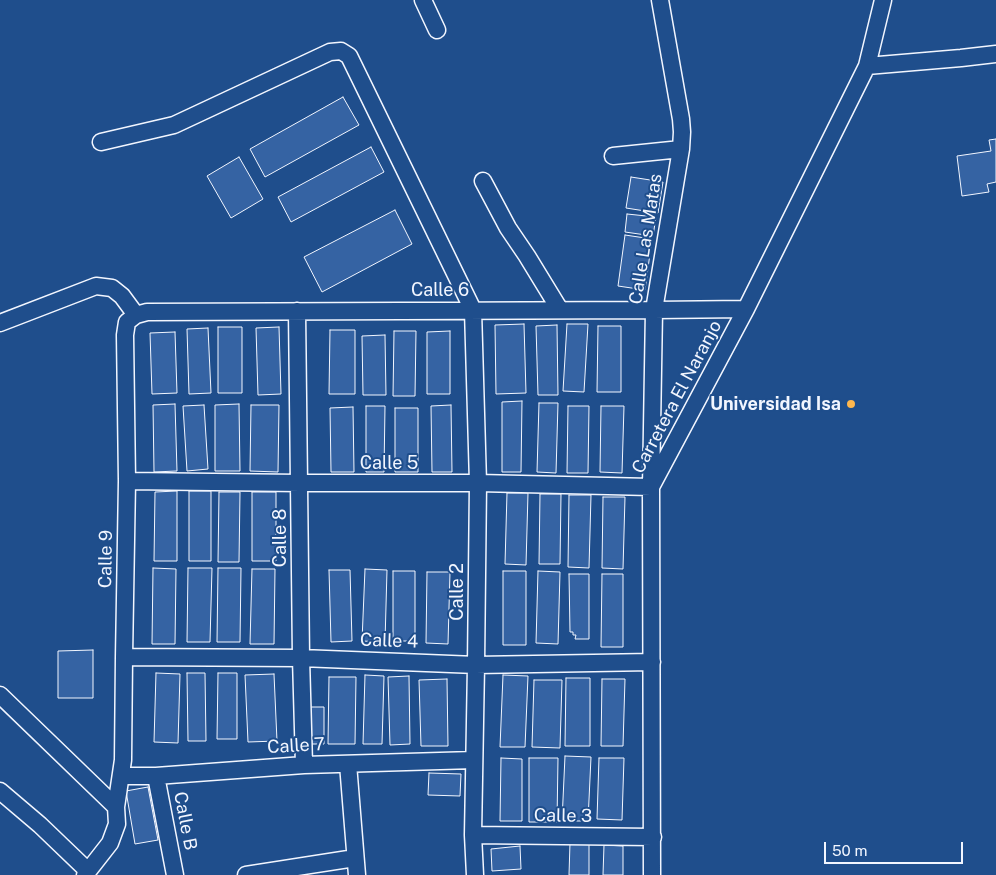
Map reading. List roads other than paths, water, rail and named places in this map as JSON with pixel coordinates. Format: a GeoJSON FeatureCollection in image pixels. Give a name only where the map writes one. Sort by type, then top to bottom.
{"type":"FeatureCollection","features":[{"type":"Feature","properties":{"kind":"street"},"geometry":{"type":"LineString","coordinates":[[423,0],[437,30]]}},
{"type":"Feature","properties":{"kind":"street","name":"Calle Las Matas"},"geometry":{"type":"LineString","coordinates":[[651,487],[654,310],[681,150],[681,119],[660,0]]}},
{"type":"Feature","properties":{"kind":"street","name":"Carretera El Naranjo"},"geometry":{"type":"LineString","coordinates":[[652,875],[651,487],[746,309],[867,66],[883,0]]}},
{"type":"Feature","properties":{"kind":"street"},"geometry":{"type":"LineString","coordinates":[[101,142],[174,124],[330,52],[341,51],[349,56],[473,310]]}},
{"type":"Feature","properties":{"kind":"street"},"geometry":{"type":"LineString","coordinates":[[867,66],[996,54]]}},
{"type":"Feature","properties":{"kind":"street"},"geometry":{"type":"LineString","coordinates":[[613,156],[681,150]]}},
{"type":"Feature","properties":{"kind":"street"},"geometry":{"type":"LineString","coordinates":[[483,181],[508,228],[560,310]]}},
{"type":"Feature","properties":{"kind":"street"},"geometry":{"type":"LineString","coordinates":[[0,323],[96,286],[112,288],[122,296],[136,316]]}},
{"type":"Feature","properties":{"kind":"street","name":"Calle 6"},"geometry":{"type":"LineString","coordinates":[[136,316],[147,312],[746,309]]}},
{"type":"Feature","properties":{"kind":"street","name":"Calle 2"},"geometry":{"type":"LineString","coordinates":[[473,310],[478,483],[473,835],[475,875]]}},
{"type":"Feature","properties":{"kind":"street","name":"Calle 8"},"geometry":{"type":"LineString","coordinates":[[297,311],[304,766]]}},
{"type":"Feature","properties":{"kind":"street","name":"Calle 9"},"geometry":{"type":"LineString","coordinates":[[86,873],[110,843],[117,824],[116,807],[124,760],[127,481],[125,335],[127,322],[136,316]]}},
{"type":"Feature","properties":{"kind":"street","name":"Calle 5"},"geometry":{"type":"LineString","coordinates":[[127,481],[478,483],[651,487]]}},
{"type":"Feature","properties":{"kind":"street","name":"Calle 4"},"geometry":{"type":"LineString","coordinates":[[124,657],[301,658],[476,665],[652,662]]}},
{"type":"Feature","properties":{"kind":"street"},"geometry":{"type":"LineString","coordinates":[[0,695],[116,807]]}},
{"type":"Feature","properties":{"kind":"street","name":"Calle 7"},"geometry":{"type":"LineString","coordinates":[[121,776],[156,776],[348,764],[474,760]]}},
{"type":"Feature","properties":{"kind":"street"},"geometry":{"type":"LineString","coordinates":[[348,764],[357,875]]}},
{"type":"Feature","properties":{"kind":"street","name":"Calle B"},"geometry":{"type":"LineString","coordinates":[[156,776],[175,875]]}},
{"type":"Feature","properties":{"kind":"street"},"geometry":{"type":"LineString","coordinates":[[0,791],[40,825],[86,873]]}},
{"type":"Feature","properties":{"kind":"street","name":"Calle 3"},"geometry":{"type":"LineString","coordinates":[[473,835],[653,838]]}},
{"type":"Feature","properties":{"kind":"street"},"geometry":{"type":"LineString","coordinates":[[246,875],[355,858]]}},
{"type":"Feature","properties":{"kind":"place","name":"Universidad Isa"},"geometry":{"type":"Point","coordinates":[851,404]}}]}
